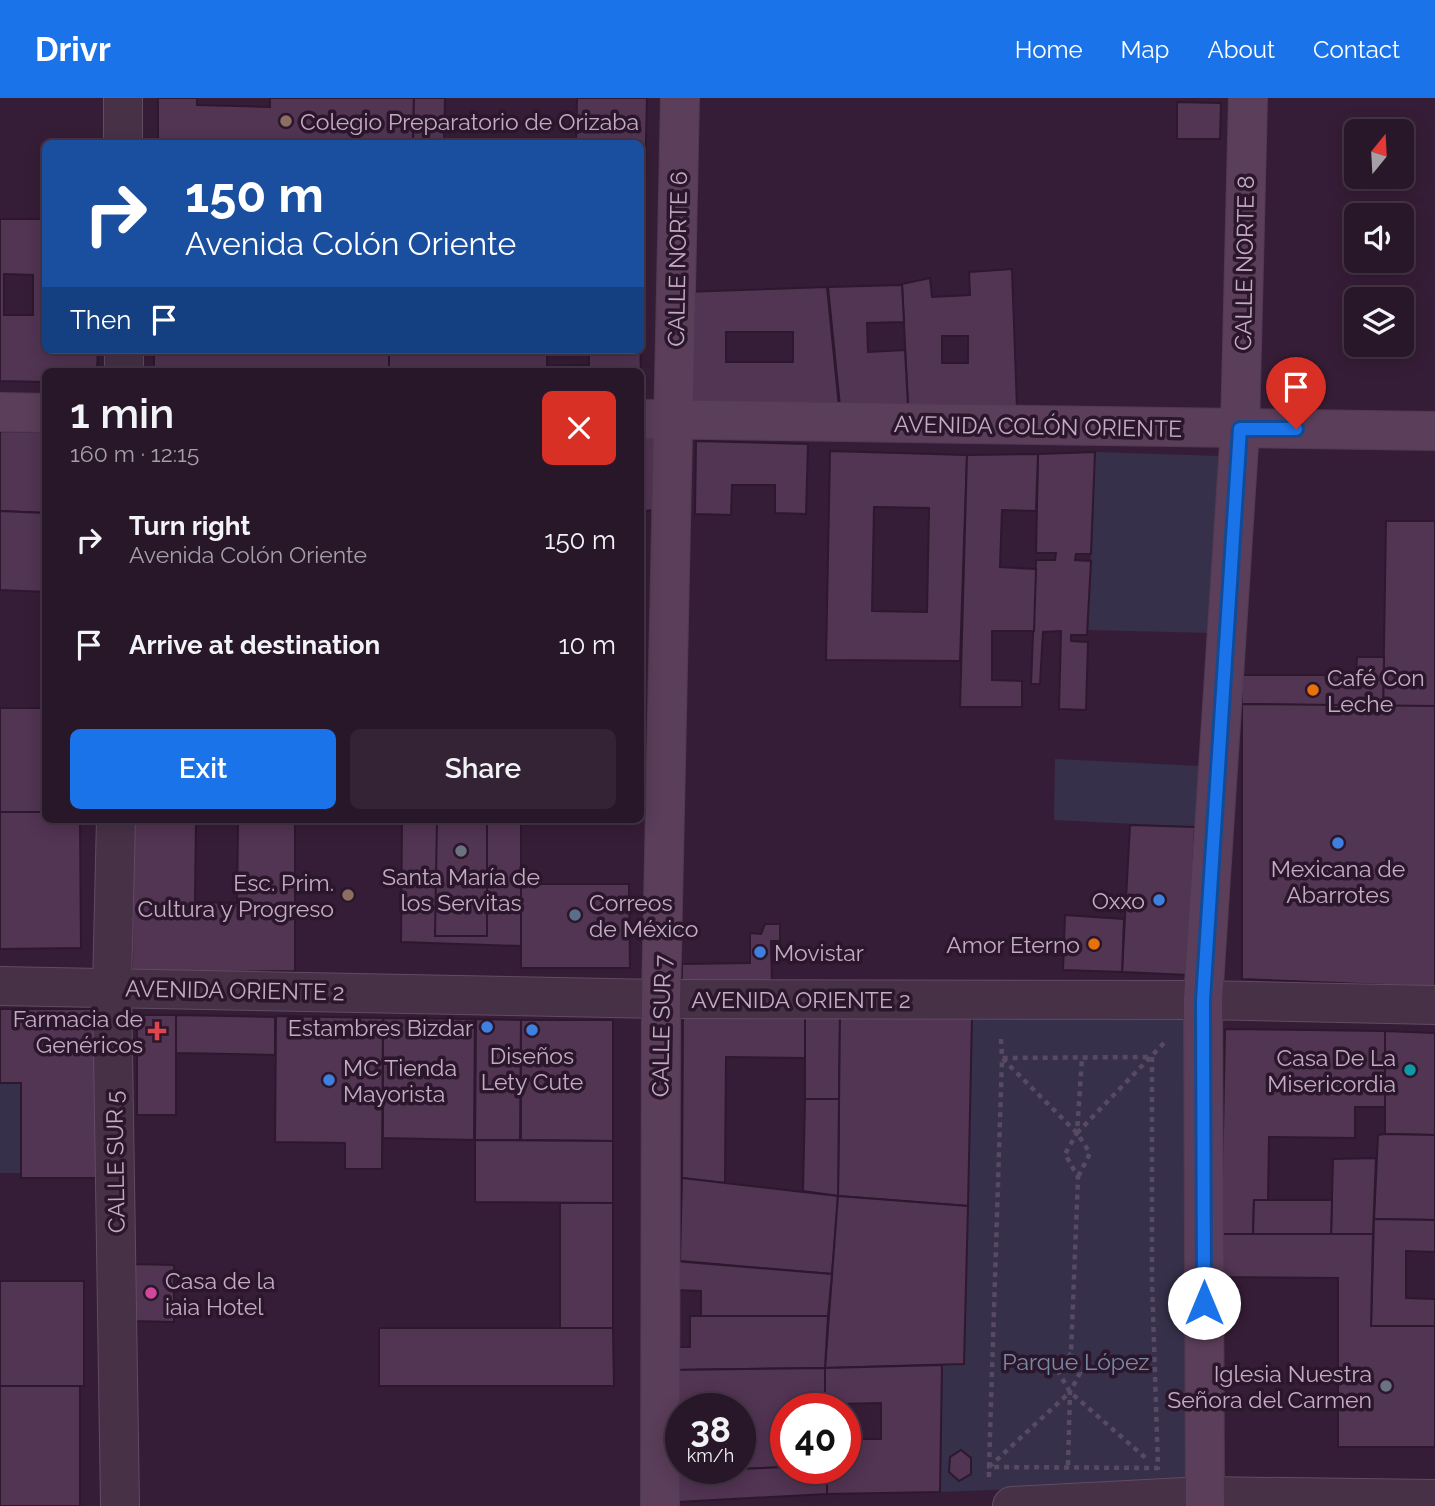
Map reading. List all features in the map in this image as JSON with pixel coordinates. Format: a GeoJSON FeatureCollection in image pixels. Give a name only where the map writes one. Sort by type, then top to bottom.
{"type":"FeatureCollection","features":[{"type":"Feature","properties":{"kind":"street"},"geometry":{"type":"LineString","coordinates":[[123,98],[123,140]]}},
{"type":"Feature","properties":{"kind":"street","name":"CALLE NORTE 6"},"geometry":{"type":"LineString","coordinates":[[657,420],[680,98]]}},
{"type":"Feature","properties":{"kind":"street","name":"CALLE NORTE 8"},"geometry":{"type":"LineString","coordinates":[[1204,1501],[1203,1000],[1240,429],[1248,98]]}},
{"type":"Feature","properties":{"kind":"street"},"geometry":{"type":"LineString","coordinates":[[0,412],[42,413]]}},
{"type":"Feature","properties":{"kind":"street","name":"AVENIDA COLÓN ORIENTE"},"geometry":{"type":"LineString","coordinates":[[657,420],[1435,431]]}},
{"type":"Feature","properties":{"kind":"street","name":"CALLE SUR 7"},"geometry":{"type":"LineString","coordinates":[[657,420],[661,999],[660,1506]]}},
{"type":"Feature","properties":{"kind":"street","name":"CALLE SUR 5"},"geometry":{"type":"LineString","coordinates":[[116,823],[112,987],[120,1506]]}},
{"type":"Feature","properties":{"kind":"street","name":"AVENIDA ORIENTE 2"},"geometry":{"type":"LineString","coordinates":[[0,986],[661,999],[1203,1000],[1435,1006]]}},
{"type":"Feature","properties":{"kind":"street"},"geometry":{"type":"LineString","coordinates":[[1012,1506],[1435,1499]]}},
{"type":"Feature","properties":{"kind":"path"},"geometry":{"type":"LineString","coordinates":[[1002,1058],[1152,1057]]}},
{"type":"Feature","properties":{"kind":"path"},"geometry":{"type":"LineString","coordinates":[[1078,1177],[1065,1154],[1077,1133],[1152,1057]]}},
{"type":"Feature","properties":{"kind":"path"},"geometry":{"type":"LineString","coordinates":[[1152,1057],[1152,1282],[1158,1468]]}},
{"type":"Feature","properties":{"kind":"path"},"geometry":{"type":"LineString","coordinates":[[989,1467],[1070,1392],[1080,1373],[1071,1353],[1078,1177],[1090,1153],[1077,1133],[1002,1058]]}},
{"type":"Feature","properties":{"kind":"path"},"geometry":{"type":"LineString","coordinates":[[989,1467],[1002,1058]]}},
{"type":"Feature","properties":{"kind":"path"},"geometry":{"type":"LineString","coordinates":[[1077,1133],[1082,1058]]}},
{"type":"Feature","properties":{"kind":"path"},"geometry":{"type":"LineString","coordinates":[[1071,1353],[1059,1373],[1070,1392],[1158,1468]]}},
{"type":"Feature","properties":{"kind":"path"},"geometry":{"type":"LineString","coordinates":[[1068,1467],[1070,1392]]}},
{"type":"Feature","properties":{"kind":"path"},"geometry":{"type":"LineString","coordinates":[[989,1467],[1158,1468]]}},
{"type":"Feature","properties":{"kind":"green space"},"geometry":{"type":"Polygon","coordinates":[[[1095,452],[1218,456],[1213,633],[1088,630],[1095,452]]]}},
{"type":"Feature","properties":{"kind":"green space"},"geometry":{"type":"Polygon","coordinates":[[[1055,759],[1199,766],[1195,827],[1054,820],[1055,759]]]}},
{"type":"Feature","properties":{"kind":"green space","name":"Parque López"},"geometry":{"type":"Polygon","coordinates":[[[972,1009],[1192,1012],[1187,1482],[940,1492],[942,1365],[964,1364],[972,1009]]]}},
{"type":"Feature","properties":{"kind":"green space"},"geometry":{"type":"Polygon","coordinates":[[[0,1084],[21,1084],[21,1173],[0,1173],[0,1084]]]}},
{"type":"Feature","properties":{"kind":"building","name":"Colegio Preparatorio de Orizaba"},"geometry":{"type":"Polygon","coordinates":[[[158,98],[197,98],[197,105],[270,107],[270,98],[414,98],[413,140],[158,140],[158,98]]]}},
{"type":"Feature","properties":{"kind":"building"},"geometry":{"type":"Polygon","coordinates":[[[414,98],[445,98],[444,140],[413,140],[414,98]]]}},
{"type":"Feature","properties":{"kind":"building"},"geometry":{"type":"Polygon","coordinates":[[[577,98],[647,98],[644,225],[644,140],[576,140],[577,98]]]}},
{"type":"Feature","properties":{"kind":"building"},"geometry":{"type":"Polygon","coordinates":[[[1177,102],[1221,103],[1220,139],[1177,139],[1177,102]]]}},
{"type":"Feature","properties":{"kind":"building"},"geometry":{"type":"Polygon","coordinates":[[[0,219],[42,219],[42,354],[98,354],[97,368],[42,368],[42,382],[0,381],[0,219]],[[4,274],[4,315],[33,315],[33,275],[4,274]]]}},
{"type":"Feature","properties":{"kind":"building"},"geometry":{"type":"Polygon","coordinates":[[[1012,269],[1017,408],[908,406],[902,284],[930,278],[932,297],[970,295],[969,272],[1012,269]],[[942,336],[942,363],[968,363],[968,336],[942,336]]]}},
{"type":"Feature","properties":{"kind":"building"},"geometry":{"type":"Polygon","coordinates":[[[902,285],[904,322],[867,323],[868,352],[905,350],[908,406],[840,406],[828,287],[902,285]]]}},
{"type":"Feature","properties":{"kind":"building"},"geometry":{"type":"Polygon","coordinates":[[[827,287],[839,407],[681,406],[683,292],[827,287]],[[726,332],[726,362],[793,362],[793,332],[726,332]]]}},
{"type":"Feature","properties":{"kind":"building"},"geometry":{"type":"Polygon","coordinates":[[[154,354],[389,354],[389,368],[154,368],[154,354]]]}},
{"type":"Feature","properties":{"kind":"building"},"geometry":{"type":"Polygon","coordinates":[[[389,354],[547,354],[547,366],[589,365],[589,354],[640,354],[641,368],[389,368],[389,354]]]}},
{"type":"Feature","properties":{"kind":"building"},"geometry":{"type":"Polygon","coordinates":[[[0,431],[42,432],[42,513],[0,511],[0,431]]]}},
{"type":"Feature","properties":{"kind":"building"},"geometry":{"type":"Polygon","coordinates":[[[644,436],[663,436],[663,510],[644,511],[644,436]]]}},
{"type":"Feature","properties":{"kind":"building"},"geometry":{"type":"Polygon","coordinates":[[[696,441],[808,444],[806,514],[775,513],[775,485],[732,485],[731,515],[695,514],[696,441]]]}},
{"type":"Feature","properties":{"kind":"building"},"geometry":{"type":"Polygon","coordinates":[[[830,451],[967,455],[960,661],[826,660],[830,451]],[[874,507],[872,611],[927,612],[929,508],[874,507]]]}},
{"type":"Feature","properties":{"kind":"building"},"geometry":{"type":"Polygon","coordinates":[[[1095,452],[1091,554],[1076,554],[1075,560],[1091,561],[1087,635],[1071,635],[1071,641],[1088,642],[1086,710],[1059,709],[1061,631],[1043,632],[1040,684],[1031,684],[1036,560],[1055,560],[1056,553],[1036,553],[1038,454],[1095,452]]]}},
{"type":"Feature","properties":{"kind":"building"},"geometry":{"type":"Polygon","coordinates":[[[1038,454],[1036,511],[1002,510],[1000,567],[1036,569],[1034,631],[992,631],[992,680],[1022,681],[1022,707],[960,707],[967,455],[1038,454]]]}},
{"type":"Feature","properties":{"kind":"building"},"geometry":{"type":"Polygon","coordinates":[[[0,511],[42,513],[42,592],[0,590],[0,511]]]}},
{"type":"Feature","properties":{"kind":"building"},"geometry":{"type":"Polygon","coordinates":[[[1386,521],[1435,521],[1435,706],[1383,706],[1386,521]]]}},
{"type":"Feature","properties":{"kind":"building","name":"Café Con Leche"},"geometry":{"type":"Polygon","coordinates":[[[1357,657],[1384,657],[1383,706],[1242,704],[1242,675],[1356,675],[1357,657]]]}},
{"type":"Feature","properties":{"kind":"building","name":"Mexicana de Abarrotes"},"geometry":{"type":"Polygon","coordinates":[[[1242,704],[1435,706],[1435,987],[1242,979],[1242,704]]]}},
{"type":"Feature","properties":{"kind":"building"},"geometry":{"type":"Polygon","coordinates":[[[0,708],[42,708],[42,812],[0,812],[0,708]]]}},
{"type":"Feature","properties":{"kind":"building"},"geometry":{"type":"Polygon","coordinates":[[[0,812],[42,812],[42,823],[80,823],[81,948],[0,949],[0,812]]]}},
{"type":"Feature","properties":{"kind":"building"},"geometry":{"type":"Polygon","coordinates":[[[133,823],[196,823],[195,902],[237,903],[238,823],[295,823],[295,971],[132,973],[133,823]]]}},
{"type":"Feature","properties":{"kind":"building","name":"Santa María de los Servitas"},"geometry":{"type":"Polygon","coordinates":[[[402,823],[521,823],[521,946],[401,942],[402,823]]]}},
{"type":"Feature","properties":{"kind":"building"},"geometry":{"type":"Polygon","coordinates":[[[437,823],[487,823],[487,936],[435,936],[437,823]]]}},
{"type":"Feature","properties":{"kind":"building","name":"Oxxo"},"geometry":{"type":"Polygon","coordinates":[[[1130,825],[1195,827],[1188,975],[1122,972],[1130,825]]]}},
{"type":"Feature","properties":{"kind":"building","name":"Correos de México"},"geometry":{"type":"Polygon","coordinates":[[[521,884],[629,884],[630,968],[521,968],[521,884]]]}},
{"type":"Feature","properties":{"kind":"building","name":"Amor Eterno"},"geometry":{"type":"Polygon","coordinates":[[[1065,915],[1124,919],[1122,972],[1063,970],[1065,915]]]}},
{"type":"Feature","properties":{"kind":"building","name":"Movistar"},"geometry":{"type":"Polygon","coordinates":[[[765,924],[780,924],[780,941],[771,941],[772,985],[682,987],[682,964],[750,963],[750,933],[761,934],[765,924]]]}},
{"type":"Feature","properties":{"kind":"building"},"geometry":{"type":"Polygon","coordinates":[[[0,1009],[97,1009],[98,1178],[21,1178],[21,1083],[0,1083],[0,1009]]]}},
{"type":"Feature","properties":{"kind":"building"},"geometry":{"type":"Polygon","coordinates":[[[683,1012],[805,1014],[805,1058],[726,1057],[725,1183],[682,1178],[683,1012]]]}},
{"type":"Feature","properties":{"kind":"building"},"geometry":{"type":"Polygon","coordinates":[[[805,1014],[840,1015],[839,1099],[805,1099],[805,1014]]]}},
{"type":"Feature","properties":{"kind":"building"},"geometry":{"type":"Polygon","coordinates":[[[137,1015],[176,1015],[176,1115],[137,1115],[137,1015]]]}},
{"type":"Feature","properties":{"kind":"building"},"geometry":{"type":"Polygon","coordinates":[[[176,1015],[275,1017],[275,1055],[176,1053],[176,1015]]]}},
{"type":"Feature","properties":{"kind":"building"},"geometry":{"type":"Polygon","coordinates":[[[840,1015],[972,1017],[968,1206],[838,1196],[840,1015]]]}},
{"type":"Feature","properties":{"kind":"building","name":"MC Tienda Mayorista"},"geometry":{"type":"Polygon","coordinates":[[[276,1016],[383,1018],[382,1169],[345,1169],[345,1143],[275,1142],[276,1016]]]}},
{"type":"Feature","properties":{"kind":"building"},"geometry":{"type":"Polygon","coordinates":[[[383,1018],[475,1019],[474,1140],[383,1138],[383,1018]]]}},
{"type":"Feature","properties":{"kind":"building"},"geometry":{"type":"Polygon","coordinates":[[[476,1019],[521,1020],[520,1140],[475,1140],[476,1019]]]}},
{"type":"Feature","properties":{"kind":"building"},"geometry":{"type":"Polygon","coordinates":[[[521,1020],[613,1020],[613,1141],[521,1140],[521,1020]]]}},
{"type":"Feature","properties":{"kind":"building"},"geometry":{"type":"Polygon","coordinates":[[[1225,1029],[1385,1031],[1385,1107],[1355,1107],[1355,1138],[1269,1137],[1268,1200],[1254,1200],[1253,1235],[1221,1234],[1225,1029]]]}},
{"type":"Feature","properties":{"kind":"building","name":"Casa De La Misericordia"},"geometry":{"type":"Polygon","coordinates":[[[1385,1031],[1435,1033],[1435,1135],[1385,1134],[1385,1031]]]}},
{"type":"Feature","properties":{"kind":"building"},"geometry":{"type":"Polygon","coordinates":[[[805,1099],[839,1099],[838,1196],[803,1191],[805,1099]]]}},
{"type":"Feature","properties":{"kind":"building"},"geometry":{"type":"Polygon","coordinates":[[[1378,1135],[1435,1135],[1435,1220],[1374,1219],[1378,1135]]]}},
{"type":"Feature","properties":{"kind":"building"},"geometry":{"type":"Polygon","coordinates":[[[475,1140],[613,1141],[613,1203],[475,1202],[475,1140]]]}},
{"type":"Feature","properties":{"kind":"building"},"geometry":{"type":"Polygon","coordinates":[[[1376,1158],[1373,1234],[1331,1235],[1333,1159],[1376,1158]]]}},
{"type":"Feature","properties":{"kind":"building"},"geometry":{"type":"Polygon","coordinates":[[[682,1178],[838,1196],[832,1274],[680,1261],[682,1178]]]}},
{"type":"Feature","properties":{"kind":"building"},"geometry":{"type":"Polygon","coordinates":[[[838,1196],[968,1206],[964,1364],[825,1368],[838,1196]]]}},
{"type":"Feature","properties":{"kind":"building"},"geometry":{"type":"Polygon","coordinates":[[[1254,1200],[1332,1200],[1331,1235],[1253,1235],[1254,1200]]]}},
{"type":"Feature","properties":{"kind":"building"},"geometry":{"type":"Polygon","coordinates":[[[560,1203],[613,1203],[613,1328],[560,1328],[560,1203]]]}},
{"type":"Feature","properties":{"kind":"building"},"geometry":{"type":"Polygon","coordinates":[[[1374,1219],[1435,1220],[1435,1252],[1406,1251],[1406,1298],[1435,1299],[1435,1326],[1371,1326],[1374,1219]]]}},
{"type":"Feature","properties":{"kind":"building","name":"Iglesia Nuestra Señora del Carmen"},"geometry":{"type":"Polygon","coordinates":[[[1221,1234],[1373,1234],[1371,1326],[1435,1326],[1435,1447],[1338,1447],[1338,1278],[1218,1277],[1221,1234]]]}},
{"type":"Feature","properties":{"kind":"building"},"geometry":{"type":"Polygon","coordinates":[[[674,1261],[832,1274],[828,1316],[701,1316],[701,1291],[674,1290],[674,1261]]]}},
{"type":"Feature","properties":{"kind":"building"},"geometry":{"type":"Polygon","coordinates":[[[133,1264],[174,1265],[174,1322],[132,1321],[133,1264]]]}},
{"type":"Feature","properties":{"kind":"building"},"geometry":{"type":"Polygon","coordinates":[[[0,1281],[84,1281],[84,1386],[0,1386],[0,1281]]]}},
{"type":"Feature","properties":{"kind":"building"},"geometry":{"type":"Polygon","coordinates":[[[690,1316],[828,1316],[825,1368],[674,1370],[674,1347],[690,1347],[690,1316]]]}},
{"type":"Feature","properties":{"kind":"building"},"geometry":{"type":"Polygon","coordinates":[[[379,1328],[613,1328],[614,1386],[379,1386],[379,1328]]]}},
{"type":"Feature","properties":{"kind":"building"},"geometry":{"type":"Polygon","coordinates":[[[942,1365],[940,1492],[827,1494],[827,1484],[861,1484],[861,1439],[881,1439],[881,1403],[861,1404],[861,1393],[825,1393],[825,1368],[942,1365]]]}},
{"type":"Feature","properties":{"kind":"building"},"geometry":{"type":"Polygon","coordinates":[[[825,1368],[825,1393],[770,1393],[770,1468],[756,1468],[756,1393],[674,1393],[674,1370],[825,1368]]]}},
{"type":"Feature","properties":{"kind":"building"},"geometry":{"type":"Polygon","coordinates":[[[0,1386],[80,1386],[80,1506],[0,1506],[0,1386]]]}},
{"type":"Feature","properties":{"kind":"building"},"geometry":{"type":"Polygon","coordinates":[[[961,1450],[971,1458],[971,1474],[959,1481],[949,1472],[950,1457],[961,1450]]]}},
{"type":"Feature","properties":{"kind":"building"},"geometry":{"type":"Polygon","coordinates":[[[756,1468],[770,1468],[770,1484],[827,1484],[827,1494],[677,1502],[676,1484],[756,1484],[756,1468]]]}},
{"type":"Feature","properties":{"kind":"place","name":"Colegio Preparatorio de Orizaba"},"geometry":{"type":"Point","coordinates":[286,121]}},
{"type":"Feature","properties":{"kind":"place","name":"Café Con Leche"},"geometry":{"type":"Point","coordinates":[1313,690]}},
{"type":"Feature","properties":{"kind":"place","name":"Mexicana de Abarrotes"},"geometry":{"type":"Point","coordinates":[1338,843]}},
{"type":"Feature","properties":{"kind":"place","name":"Santa María de los Servitas"},"geometry":{"type":"Point","coordinates":[461,851]}},
{"type":"Feature","properties":{"kind":"place","name":"Esc. Prim. Cultura y Progreso"},"geometry":{"type":"Point","coordinates":[348,895]}},
{"type":"Feature","properties":{"kind":"place","name":"Oxxo"},"geometry":{"type":"Point","coordinates":[1159,900]}},
{"type":"Feature","properties":{"kind":"place","name":"Correos de México"},"geometry":{"type":"Point","coordinates":[575,915]}},
{"type":"Feature","properties":{"kind":"place","name":"Amor Eterno"},"geometry":{"type":"Point","coordinates":[1094,944]}},
{"type":"Feature","properties":{"kind":"place","name":"Movistar"},"geometry":{"type":"Point","coordinates":[760,952]}},
{"type":"Feature","properties":{"kind":"place","name":"Estambres Bizdar"},"geometry":{"type":"Point","coordinates":[487,1027]}},
{"type":"Feature","properties":{"kind":"place","name":"Diseños Lety Cute"},"geometry":{"type":"Point","coordinates":[532,1030]}},
{"type":"Feature","properties":{"kind":"place","name":"Farmacia de Genéricos"},"geometry":{"type":"Point","coordinates":[157,1031]}},
{"type":"Feature","properties":{"kind":"place","name":"Casa De La Misericordia"},"geometry":{"type":"Point","coordinates":[1410,1070]}},
{"type":"Feature","properties":{"kind":"place","name":"MC Tienda Mayorista"},"geometry":{"type":"Point","coordinates":[329,1080]}},
{"type":"Feature","properties":{"kind":"place","name":"Casa de la iaia Hotel"},"geometry":{"type":"Point","coordinates":[151,1293]}},
{"type":"Feature","properties":{"kind":"place","name":"Iglesia Nuestra Señora del Carmen"},"geometry":{"type":"Point","coordinates":[1386,1386]}},
{"type":"Feature","properties":{"kind":"route"},"geometry":{"type":"LineString","coordinates":[[1204,1303],[1203,1000],[1240,429],[1296,429]]}}]}
